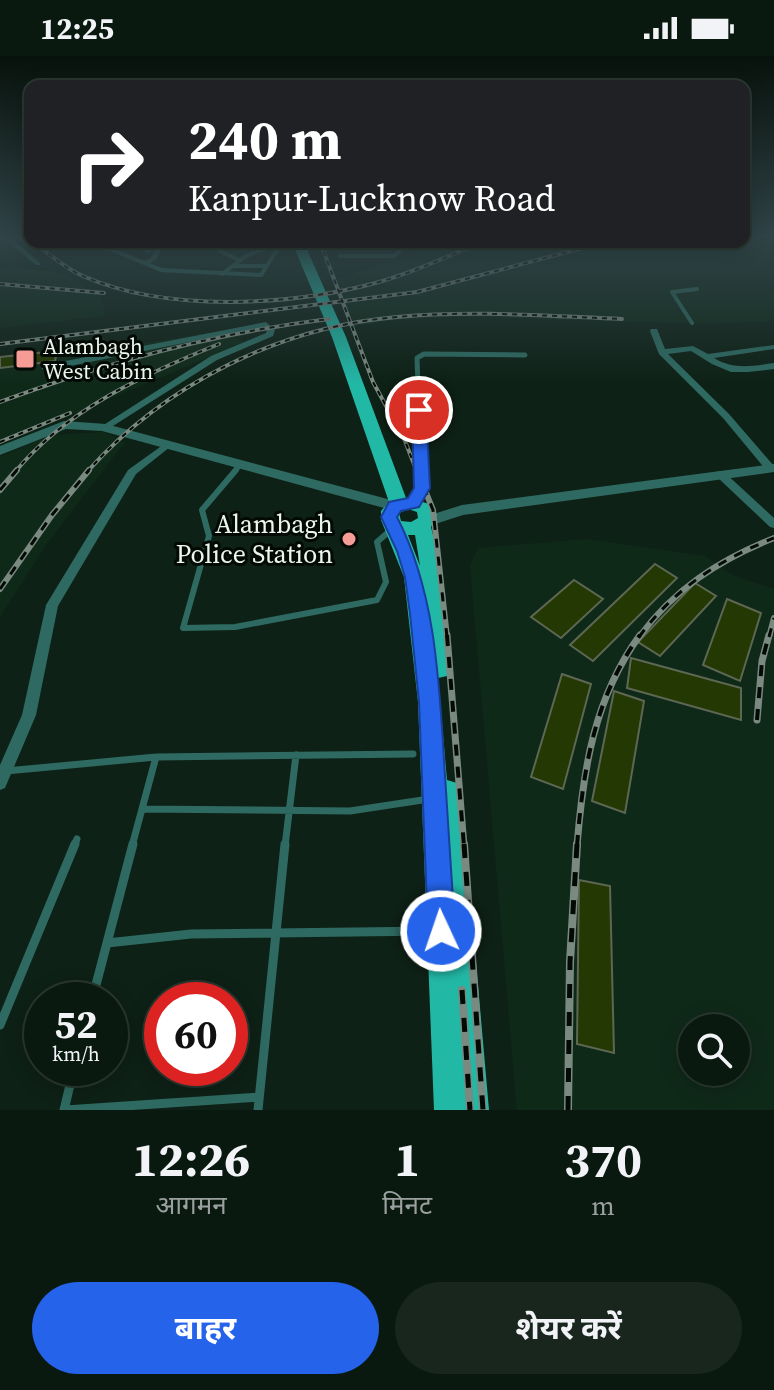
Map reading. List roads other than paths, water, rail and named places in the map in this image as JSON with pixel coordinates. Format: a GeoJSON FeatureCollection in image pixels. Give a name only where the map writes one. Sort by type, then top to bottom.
{"type":"FeatureCollection","features":[{"type":"Feature","properties":{"kind":"main road"},"geometry":{"type":"LineString","coordinates":[[318,285],[338,333],[339,344],[409,511],[434,611],[472,1110]]}},
{"type":"Feature","properties":{"kind":"main road"},"geometry":{"type":"LineString","coordinates":[[409,511],[430,702],[451,1110]]}},
{"type":"Feature","properties":{"kind":"street"},"geometry":{"type":"LineString","coordinates":[[45,368],[266,324],[271,330],[270,334],[214,358],[105,428]]}},
{"type":"Feature","properties":{"kind":"street"},"geometry":{"type":"LineString","coordinates":[[654,331],[662,352],[726,416],[772,468]]}},
{"type":"Feature","properties":{"kind":"street"},"geometry":{"type":"LineString","coordinates":[[707,357],[774,347]]}},
{"type":"Feature","properties":{"kind":"street"},"geometry":{"type":"LineString","coordinates":[[662,352],[693,348],[718,367],[735,372],[774,366]]}},
{"type":"Feature","properties":{"kind":"street"},"geometry":{"type":"LineString","coordinates":[[0,451],[64,425],[105,428],[409,511],[462,510],[772,468]]}},
{"type":"Feature","properties":{"kind":"street"},"geometry":{"type":"LineString","coordinates":[[3,777],[29,715],[52,605],[132,472],[167,445]]}},
{"type":"Feature","properties":{"kind":"street"},"geometry":{"type":"LineString","coordinates":[[720,474],[774,524]]}},
{"type":"Feature","properties":{"kind":"lane"},"geometry":{"type":"LineString","coordinates":[[692,323],[672,292],[697,289]]}},
{"type":"Feature","properties":{"kind":"lane"},"geometry":{"type":"LineString","coordinates":[[240,465],[202,510],[209,536],[183,628],[235,627],[377,600],[386,582],[377,542],[409,511],[417,358],[424,354],[525,355]]}},
{"type":"Feature","properties":{"kind":"lane"},"geometry":{"type":"LineString","coordinates":[[3,777],[156,757],[413,754]]}},
{"type":"Feature","properties":{"kind":"lane"},"geometry":{"type":"LineString","coordinates":[[258,1110],[296,755]]}},
{"type":"Feature","properties":{"kind":"lane"},"geometry":{"type":"LineString","coordinates":[[97,982],[156,757]]}},
{"type":"Feature","properties":{"kind":"lane"},"geometry":{"type":"LineString","coordinates":[[142,809],[290,808],[350,811],[435,798]]}},
{"type":"Feature","properties":{"kind":"lane"},"geometry":{"type":"LineString","coordinates":[[0,1025],[77,839]]}},
{"type":"Feature","properties":{"kind":"lane"},"geometry":{"type":"LineString","coordinates":[[107,943],[191,934],[441,931]]}},
{"type":"Feature","properties":{"kind":"lane"},"geometry":{"type":"LineString","coordinates":[[70,1086],[65,1110],[259,1097]]}},
{"type":"Feature","properties":{"kind":"railway"},"geometry":{"type":"LineString","coordinates":[[14,285],[104,293]]}},
{"type":"Feature","properties":{"kind":"railway"},"geometry":{"type":"LineString","coordinates":[[108,285],[152,296],[230,302],[339,291]]}},
{"type":"Feature","properties":{"kind":"railway"},"geometry":{"type":"LineString","coordinates":[[336,285],[339,291]]}},
{"type":"Feature","properties":{"kind":"railway"},"geometry":{"type":"LineString","coordinates":[[339,291],[365,285]]}},
{"type":"Feature","properties":{"kind":"railway"},"geometry":{"type":"LineString","coordinates":[[342,301],[417,292],[443,285]]}},
{"type":"Feature","properties":{"kind":"railway"},"geometry":{"type":"LineString","coordinates":[[339,291],[342,301]]}},
{"type":"Feature","properties":{"kind":"railway"},"geometry":{"type":"LineString","coordinates":[[0,344],[342,301]]}},
{"type":"Feature","properties":{"kind":"railway"},"geometry":{"type":"LineString","coordinates":[[342,301],[351,323]]}},
{"type":"Feature","properties":{"kind":"railway"},"geometry":{"type":"LineString","coordinates":[[351,323],[453,314],[622,319]]}},
{"type":"Feature","properties":{"kind":"railway"},"geometry":{"type":"LineString","coordinates":[[0,402],[162,351],[245,332],[329,319]]}},
{"type":"Feature","properties":{"kind":"railway"},"geometry":{"type":"LineString","coordinates":[[87,472],[118,440],[152,412],[227,365],[268,347],[351,323]]}},
{"type":"Feature","properties":{"kind":"railway"},"geometry":{"type":"LineString","coordinates":[[351,323],[373,382],[405,441],[417,472]]}},
{"type":"Feature","properties":{"kind":"railway"},"geometry":{"type":"LineString","coordinates":[[15,472],[58,430],[83,412],[136,381],[219,344]]}},
{"type":"Feature","properties":{"kind":"railway"},"geometry":{"type":"LineString","coordinates":[[0,442],[70,413]]}},
{"type":"Feature","properties":{"kind":"railway"},"geometry":{"type":"LineString","coordinates":[[0,490],[17,470]]}},
{"type":"Feature","properties":{"kind":"railway"},"geometry":{"type":"LineString","coordinates":[[0,589],[52,515],[89,470]]}},
{"type":"Feature","properties":{"kind":"railway"},"geometry":{"type":"LineString","coordinates":[[417,470],[433,510],[447,637]]}},
{"type":"Feature","properties":{"kind":"railway"},"geometry":{"type":"LineString","coordinates":[[639,637],[667,604],[699,578],[716,566],[774,538]]}},
{"type":"Feature","properties":{"kind":"railway"},"geometry":{"type":"LineString","coordinates":[[769,637],[774,618]]}},
{"type":"Feature","properties":{"kind":"railway"},"geometry":{"type":"LineString","coordinates":[[447,635],[464,846]]}},
{"type":"Feature","properties":{"kind":"railway"},"geometry":{"type":"LineString","coordinates":[[577,846],[587,762],[601,709],[624,659],[640,635]]}},
{"type":"Feature","properties":{"kind":"railway"},"geometry":{"type":"LineString","coordinates":[[757,720],[762,661],[769,635]]}},
{"type":"Feature","properties":{"kind":"railway"},"geometry":{"type":"LineString","coordinates":[[464,844],[483,1110]]}},
{"type":"Feature","properties":{"kind":"railway"},"geometry":{"type":"LineString","coordinates":[[568,1110],[570,962],[577,844]]}},
{"type":"Feature","properties":{"kind":"railway"},"geometry":{"type":"LineString","coordinates":[[462,990],[470,1110]]}},
{"type":"Feature","properties":{"kind":"place","name":"Alambagh West Cabin"},"geometry":{"type":"Point","coordinates":[25,359]}},
{"type":"Feature","properties":{"kind":"place","name":"Alambagh Police Station"},"geometry":{"type":"Point","coordinates":[349,539]}}]}
